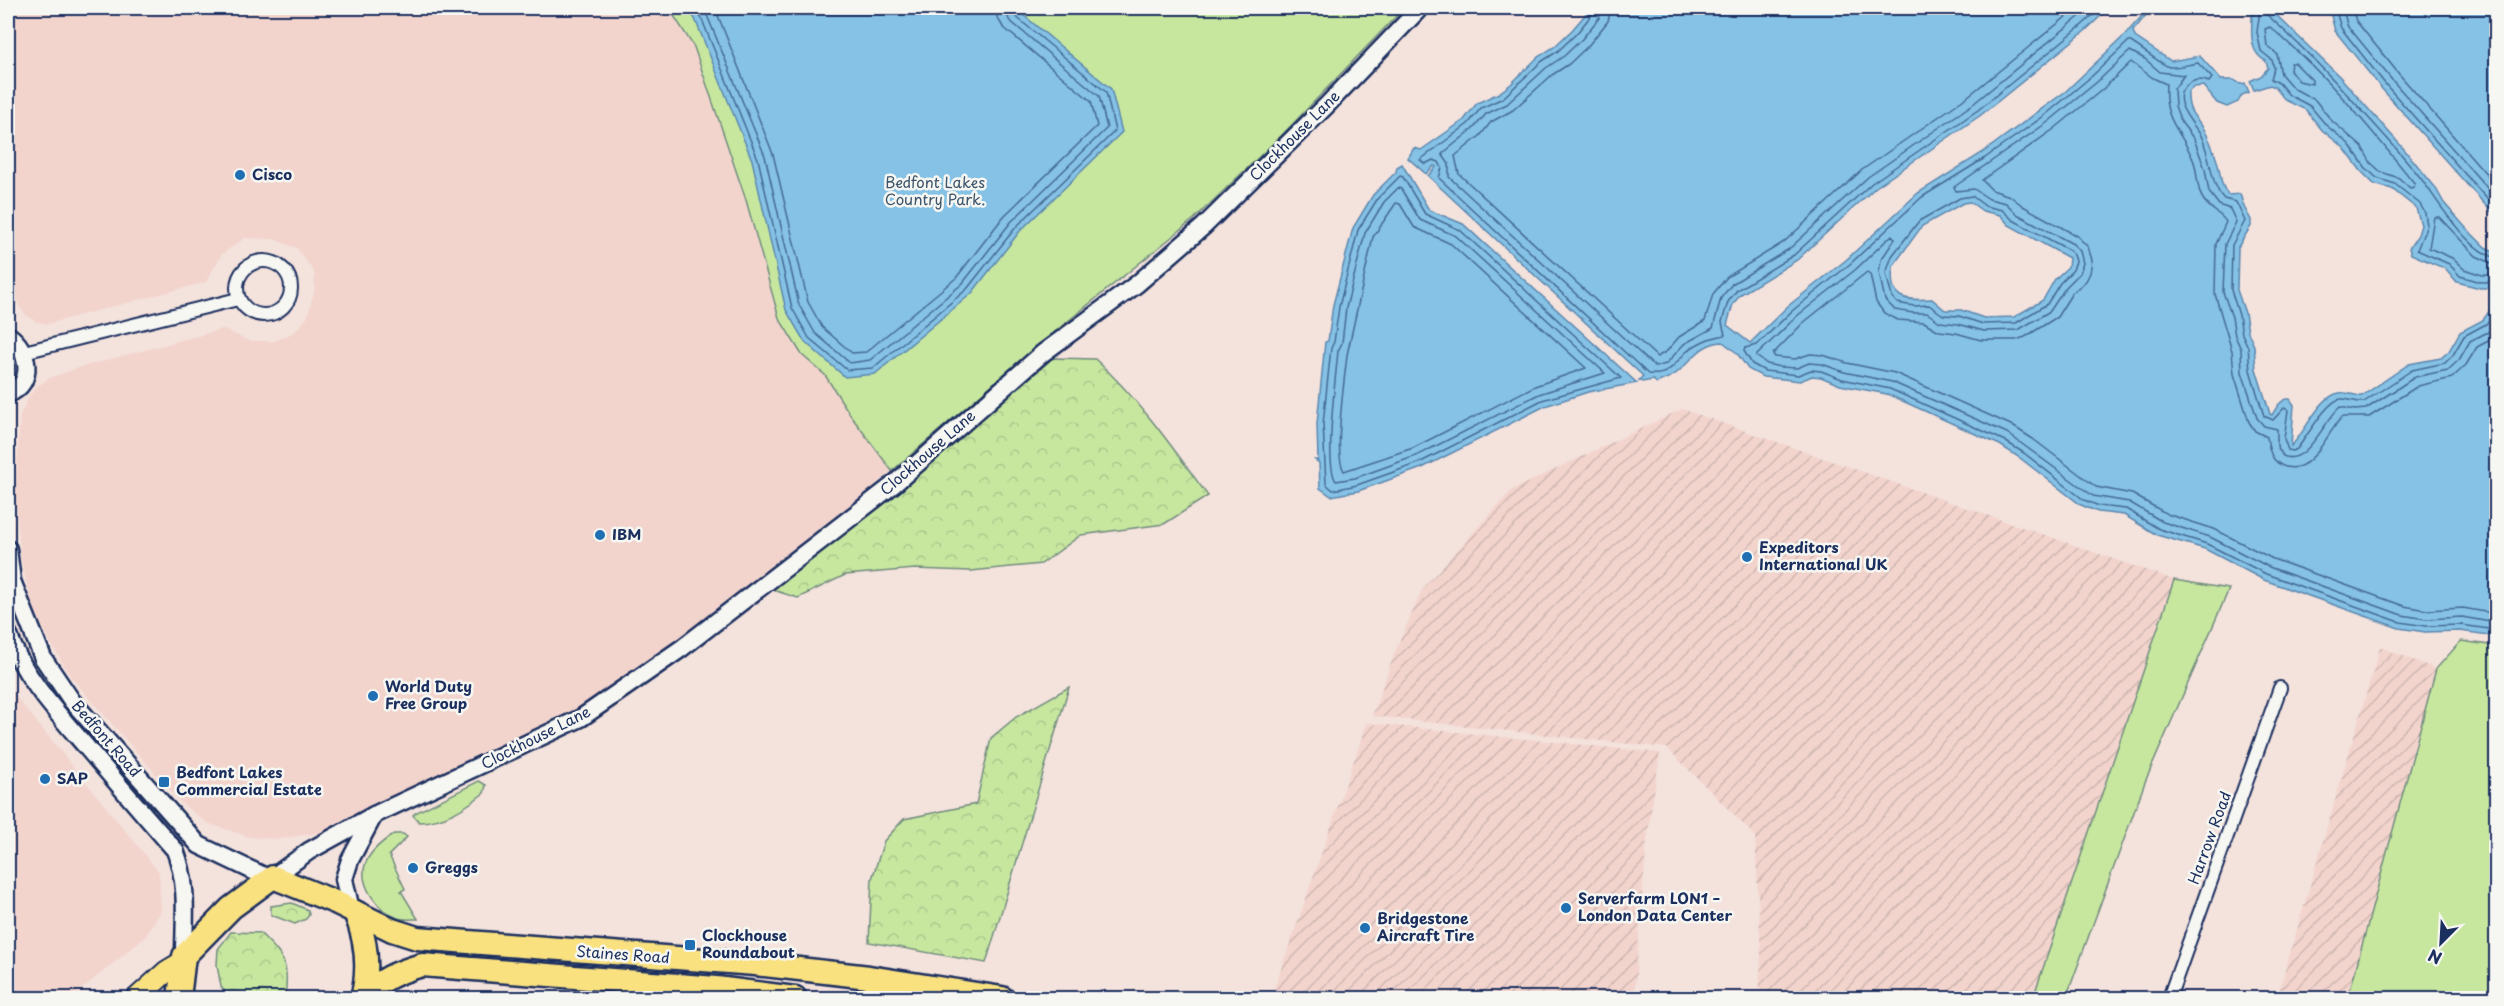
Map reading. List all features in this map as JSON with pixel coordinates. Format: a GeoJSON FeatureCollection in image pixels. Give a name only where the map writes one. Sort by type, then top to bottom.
{"type":"FeatureCollection","features":[{"type":"Feature","properties":{"kind":"highway"},"geometry":{"type":"LineString","coordinates":[[179,999],[183,959],[219,918],[271,878],[353,911],[366,946],[367,971],[363,999]]}},
{"type":"Feature","properties":{"kind":"highway","name":"Staines Road"},"geometry":{"type":"LineString","coordinates":[[353,911],[392,930],[417,938],[755,964],[869,977],[1002,999]]}},
{"type":"Feature","properties":{"kind":"highway","name":"Staines Road"},"geometry":{"type":"LineString","coordinates":[[363,999],[380,982],[392,975],[422,965],[716,988],[795,999]]}},
{"type":"Feature","properties":{"kind":"main road","name":"Clockhouse Lane"},"geometry":{"type":"LineString","coordinates":[[271,878],[309,850],[374,815],[581,718],[700,634],[893,485],[1043,353],[1137,284],[1204,226],[1326,106],[1420,8]]}},
{"type":"Feature","properties":{"kind":"main road"},"geometry":{"type":"LineString","coordinates":[[8,335],[24,352],[26,372],[9,398]]}},
{"type":"Feature","properties":{"kind":"main road","name":"Bedfont Road"},"geometry":{"type":"LineString","coordinates":[[8,549],[12,581],[43,658],[72,701],[199,845],[271,878]]}},
{"type":"Feature","properties":{"kind":"main road","name":"Bedfont Road"},"geometry":{"type":"LineString","coordinates":[[8,633],[11,644],[35,682],[63,720],[175,850],[183,871],[186,901],[183,959]]}},
{"type":"Feature","properties":{"kind":"main road"},"geometry":{"type":"LineString","coordinates":[[353,911],[345,879],[350,860],[374,815]]}},
{"type":"Feature","properties":{"kind":"main road"},"geometry":{"type":"LineString","coordinates":[[137,999],[183,959]]}},
{"type":"Feature","properties":{"kind":"street"},"geometry":{"type":"LineString","coordinates":[[263,261],[271,262],[284,270],[288,276],[291,292],[289,300],[278,312],[270,316],[251,313],[238,299],[236,284],[238,277],[249,265],[263,261]]}},
{"type":"Feature","properties":{"kind":"street"},"geometry":{"type":"LineString","coordinates":[[24,352],[238,299]]}},
{"type":"Feature","properties":{"kind":"street","name":"Harrow Road"},"geometry":{"type":"LineString","coordinates":[[2169,999],[2280,688]]}},
{"type":"Feature","properties":{"kind":"shaded area"},"geometry":{"type":"Polygon","coordinates":[[[25,8],[669,8],[694,47],[746,200],[779,319],[802,355],[825,375],[851,416],[892,471],[627,698],[538,748],[365,825],[279,839],[249,837],[207,823],[181,803],[71,677],[32,605],[21,560],[15,496],[20,416],[29,396],[38,386],[49,378],[78,368],[223,329],[249,341],[275,341],[294,332],[307,318],[315,288],[314,272],[297,248],[273,239],[245,238],[222,254],[206,282],[47,324],[35,321],[25,314],[19,306],[8,269],[8,24],[25,8]]]}},
{"type":"Feature","properties":{"kind":"shaded area"},"geometry":{"type":"Polygon","coordinates":[[[1682,409],[2174,580],[2033,998],[1759,998],[1761,955],[1755,836],[1667,748],[1372,716],[1395,652],[1423,588],[1512,490],[1682,409]]]}},
{"type":"Feature","properties":{"kind":"shaded area"},"geometry":{"type":"Polygon","coordinates":[[[2380,647],[2436,669],[2348,998],[2277,998],[2380,647]]]}},
{"type":"Feature","properties":{"kind":"shaded area","name":"SAP"},"geometry":{"type":"Polygon","coordinates":[[[8,687],[159,872],[161,911],[145,937],[77,993],[62,998],[8,998],[8,687]]]}},
{"type":"Feature","properties":{"kind":"shaded area"},"geometry":{"type":"Polygon","coordinates":[[[1367,723],[1660,753],[1647,839],[1634,998],[1271,998],[1367,723]]]}},
{"type":"Feature","properties":{"kind":"green space","name":"Bedfont Lakes Country Park."},"geometry":{"type":"Polygon","coordinates":[[[669,8],[1404,8],[1282,135],[1194,219],[1036,347],[892,471],[851,416],[825,375],[802,355],[779,318],[746,200],[694,47],[669,8]]]}},
{"type":"Feature","properties":{"kind":"green space"},"geometry":{"type":"Polygon","coordinates":[[[1053,358],[1095,359],[1141,407],[1208,496],[1164,524],[1081,535],[1041,564],[971,571],[915,569],[845,575],[798,598],[773,590],[1053,358]]]}},
{"type":"Feature","properties":{"kind":"green space"},"geometry":{"type":"Polygon","coordinates":[[[2174,580],[2229,589],[2145,782],[2066,998],[2033,998],[2174,580]]]}},
{"type":"Feature","properties":{"kind":"green space"},"geometry":{"type":"Polygon","coordinates":[[[2461,641],[2496,646],[2496,998],[2348,998],[2436,669],[2461,641]]]}},
{"type":"Feature","properties":{"kind":"green space"},"geometry":{"type":"Polygon","coordinates":[[[1069,687],[986,963],[869,942],[872,879],[884,841],[904,819],[976,804],[991,738],[1016,717],[1069,687]]]}},
{"type":"Feature","properties":{"kind":"green space"},"geometry":{"type":"Polygon","coordinates":[[[479,781],[486,785],[484,793],[454,813],[437,820],[419,822],[413,815],[415,813],[479,781]]]}},
{"type":"Feature","properties":{"kind":"green space"},"geometry":{"type":"Polygon","coordinates":[[[394,834],[403,834],[407,837],[389,855],[405,889],[401,891],[418,919],[400,919],[384,910],[372,897],[365,881],[365,865],[373,851],[394,834]]]}},
{"type":"Feature","properties":{"kind":"green space"},"geometry":{"type":"Polygon","coordinates":[[[292,903],[308,910],[309,915],[306,919],[295,924],[271,915],[271,906],[292,903]]]}},
{"type":"Feature","properties":{"kind":"green space"},"geometry":{"type":"Polygon","coordinates":[[[231,932],[260,933],[280,955],[286,976],[285,998],[231,998],[221,987],[217,965],[218,949],[231,932]]]}},
{"type":"Feature","properties":{"kind":"water"},"geometry":{"type":"Polygon","coordinates":[[[688,8],[1015,8],[1111,89],[1122,132],[1020,231],[972,293],[875,374],[845,377],[804,341],[786,310],[752,160],[695,19],[688,8]]]}},
{"type":"Feature","properties":{"kind":"water"},"geometry":{"type":"Polygon","coordinates":[[[1591,8],[2109,8],[2085,31],[1981,115],[1876,187],[1797,260],[1741,294],[1733,304],[1727,325],[1750,343],[1788,306],[1846,260],[1918,193],[1982,153],[2066,91],[2125,35],[2149,8],[2152,8],[2133,31],[2135,37],[2171,61],[2200,56],[2221,80],[2245,83],[2249,92],[2242,95],[2238,102],[2227,107],[2217,103],[2203,86],[2194,87],[2188,92],[2188,100],[2191,111],[2203,127],[2211,145],[2225,191],[2228,195],[2240,194],[2251,220],[2251,226],[2238,247],[2237,290],[2254,346],[2256,369],[2270,414],[2272,415],[2284,400],[2290,399],[2294,405],[2291,446],[2319,408],[2332,396],[2342,393],[2362,396],[2409,364],[2441,358],[2449,351],[2460,332],[2483,320],[2496,302],[2496,636],[2460,631],[2425,632],[2399,628],[2264,580],[2205,549],[2157,535],[2124,515],[2098,512],[2081,505],[2000,445],[1887,394],[1840,385],[1821,377],[1812,376],[1800,381],[1763,377],[1748,369],[1737,353],[1723,342],[1701,350],[1672,376],[1657,383],[1653,380],[1642,382],[1639,380],[1643,376],[1428,176],[1436,167],[1434,166],[1426,174],[1408,158],[1414,148],[1421,150],[1464,120],[1477,103],[1499,93],[1511,84],[1538,57],[1554,47],[1591,8]],[[1970,202],[1963,203],[1922,226],[1893,266],[1893,286],[1896,292],[1906,298],[1932,299],[1945,310],[1961,310],[1984,318],[2014,317],[2043,300],[2055,279],[2068,267],[2069,258],[2009,225],[2000,215],[1983,211],[1970,202]]]}},
{"type":"Feature","properties":{"kind":"water"},"geometry":{"type":"Polygon","coordinates":[[[2252,8],[2269,8],[2340,77],[2403,148],[2435,187],[2444,203],[2466,228],[2485,247],[2496,252],[2496,288],[2480,288],[2457,282],[2446,269],[2411,254],[2409,248],[2418,235],[2421,225],[2416,208],[2392,189],[2374,184],[2344,148],[2322,130],[2306,110],[2285,100],[2275,87],[2270,85],[2254,90],[2250,81],[2261,76],[2268,68],[2266,61],[2260,57],[2253,45],[2252,8]]]}},
{"type":"Feature","properties":{"kind":"water"},"geometry":{"type":"Polygon","coordinates":[[[2329,8],[2496,8],[2496,217],[2382,89],[2335,31],[2329,8]]]}},
{"type":"Feature","properties":{"kind":"water"},"geometry":{"type":"Polygon","coordinates":[[[1402,164],[1429,210],[1463,224],[1637,383],[1588,392],[1545,406],[1422,468],[1358,491],[1331,496],[1320,488],[1319,463],[1315,460],[1318,460],[1317,424],[1325,342],[1328,341],[1333,305],[1353,228],[1373,195],[1402,164]]]}},
{"type":"Feature","properties":{"kind":"place","name":"Cisco"},"geometry":{"type":"Point","coordinates":[240,175]}},
{"type":"Feature","properties":{"kind":"place","name":"IBM"},"geometry":{"type":"Point","coordinates":[600,535]}},
{"type":"Feature","properties":{"kind":"place","name":"Expeditors International UK"},"geometry":{"type":"Point","coordinates":[1747,557]}},
{"type":"Feature","properties":{"kind":"place","name":"World Duty Free Group"},"geometry":{"type":"Point","coordinates":[373,696]}},
{"type":"Feature","properties":{"kind":"place","name":"SAP"},"geometry":{"type":"Point","coordinates":[45,779]}},
{"type":"Feature","properties":{"kind":"place","name":"Bedfont Lakes Commercial Estate"},"geometry":{"type":"Point","coordinates":[164,782]}},
{"type":"Feature","properties":{"kind":"place","name":"Greggs"},"geometry":{"type":"Point","coordinates":[413,868]}},
{"type":"Feature","properties":{"kind":"place","name":"Serverfarm LON1 – London Data Center"},"geometry":{"type":"Point","coordinates":[1566,908]}},
{"type":"Feature","properties":{"kind":"place","name":"Bridgestone Aircraft Tire"},"geometry":{"type":"Point","coordinates":[1365,928]}},
{"type":"Feature","properties":{"kind":"place","name":"Clockhouse Roundabout"},"geometry":{"type":"Point","coordinates":[690,945]}}]}
